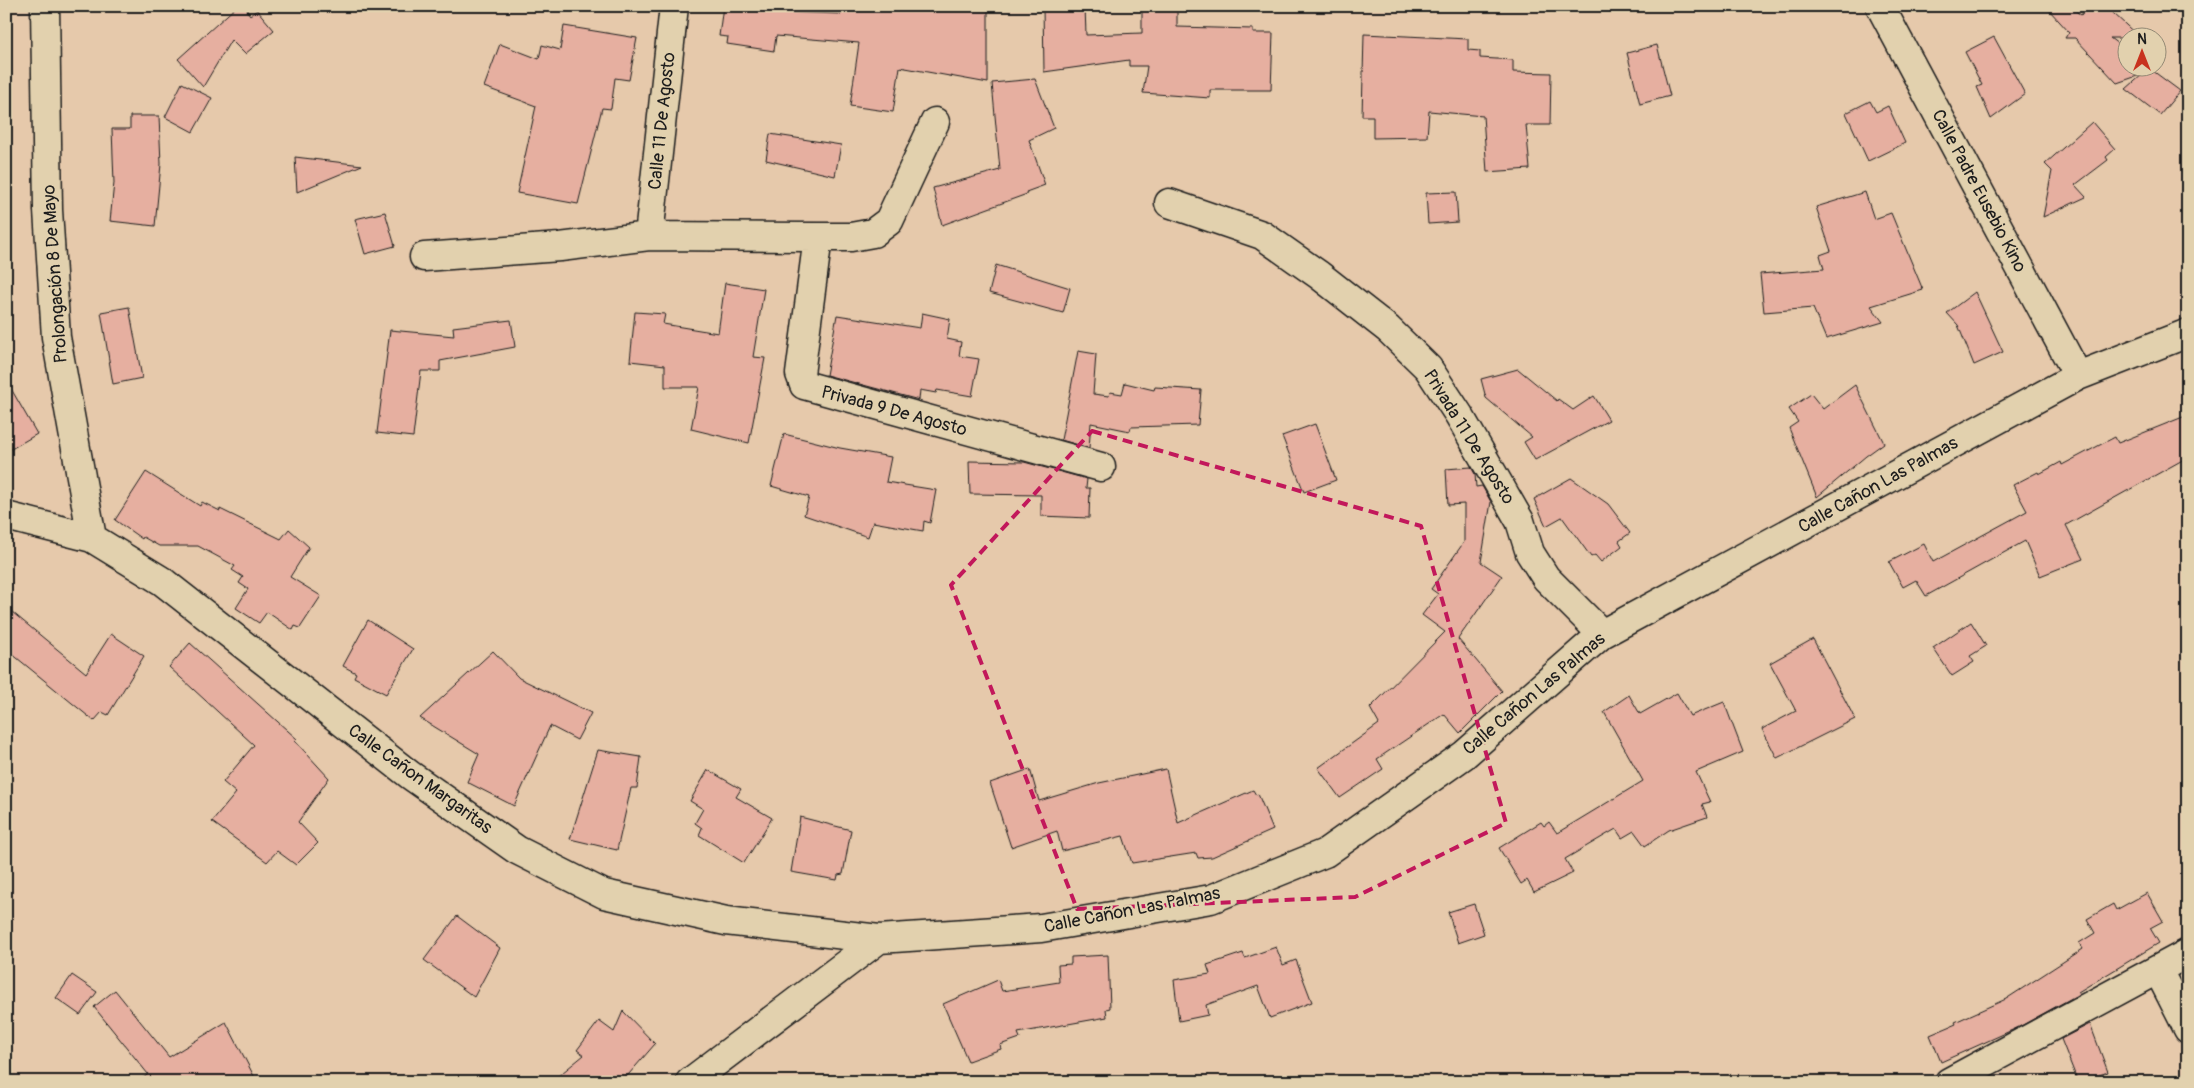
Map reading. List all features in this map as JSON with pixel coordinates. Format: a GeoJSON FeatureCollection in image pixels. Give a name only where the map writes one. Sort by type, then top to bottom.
{"type":"FeatureCollection","features":[{"type":"Feature","properties":{"kind":"street","name":"Prolongación 8 De Mayo"},"geometry":{"type":"LineString","coordinates":[[45,6],[48,210],[56,337],[92,538]]}},
{"type":"Feature","properties":{"kind":"street","name":"Calle 11 De Agosto"},"geometry":{"type":"LineString","coordinates":[[649,236],[674,6]]}},
{"type":"Feature","properties":{"kind":"street","name":"Calle Padre Eusebio Kino"},"geometry":{"type":"LineString","coordinates":[[1880,6],[2078,376]]}},
{"type":"Feature","properties":{"kind":"street"},"geometry":{"type":"LineString","coordinates":[[424,257],[560,247],[649,236],[818,238],[851,237],[873,233],[889,221],[935,122]]}},
{"type":"Feature","properties":{"kind":"street","name":"Privada 11 De Agosto"},"geometry":{"type":"LineString","coordinates":[[1169,203],[1262,235],[1319,275],[1388,329],[1428,368],[1459,415],[1520,521],[1530,553],[1546,578],[1602,634]]}},
{"type":"Feature","properties":{"kind":"street","name":"Privada 9 De Agosto"},"geometry":{"type":"LineString","coordinates":[[818,238],[800,374],[804,385],[1100,467]]}},
{"type":"Feature","properties":{"kind":"street","name":"Calle Cañon Las Palmas"},"geometry":{"type":"LineString","coordinates":[[879,939],[1041,928],[1211,899],[1326,853],[1464,755],[1602,634],[2078,376],[2188,332]]}},
{"type":"Feature","properties":{"kind":"street","name":"Calle Cañon Margaritas"},"geometry":{"type":"LineString","coordinates":[[6,516],[92,538],[162,581],[410,775],[509,844],[604,894],[726,920],[879,939]]}},
{"type":"Feature","properties":{"kind":"street"},"geometry":{"type":"LineString","coordinates":[[690,1082],[879,939]]}},
{"type":"Feature","properties":{"kind":"street"},"geometry":{"type":"LineString","coordinates":[[1949,1082],[2188,953]]}},
{"type":"Feature","properties":{"kind":"street"},"geometry":{"type":"LineString","coordinates":[[2158,970],[2188,1029]]}},
{"type":"Feature","properties":{"kind":"highlighted area"},"geometry":{"type":"Polygon","coordinates":[[[1092,431],[1421,526],[1506,823],[1355,897],[1077,909],[951,585],[1092,431]]]}},
{"type":"Feature","properties":{"kind":"building"},"geometry":{"type":"Polygon","coordinates":[[[237,6],[250,6],[247,11],[250,15],[257,10],[274,30],[245,54],[231,40],[203,87],[178,59],[237,6]]]}},
{"type":"Feature","properties":{"kind":"building"},"geometry":{"type":"Polygon","coordinates":[[[723,6],[780,6],[779,12],[841,14],[841,6],[988,6],[988,83],[900,67],[893,112],[850,106],[859,43],[776,36],[774,51],[727,44],[728,37],[719,36],[723,6]]]}},
{"type":"Feature","properties":{"kind":"building"},"geometry":{"type":"Polygon","coordinates":[[[1043,6],[1085,6],[1086,35],[1142,33],[1142,6],[1177,6],[1177,27],[1253,29],[1253,33],[1273,33],[1271,90],[1210,90],[1210,98],[1143,93],[1147,66],[1129,66],[1129,60],[1044,72],[1043,6]]]}},
{"type":"Feature","properties":{"kind":"building"},"geometry":{"type":"Polygon","coordinates":[[[2052,6],[2069,6],[2081,15],[2088,6],[2113,6],[2113,13],[2129,28],[2116,28],[2116,38],[2110,38],[2116,42],[2116,78],[2131,78],[2117,83],[2075,38],[2065,38],[2069,32],[2049,10],[2052,6]]]}},
{"type":"Feature","properties":{"kind":"building"},"geometry":{"type":"Polygon","coordinates":[[[564,26],[637,38],[629,80],[615,78],[611,109],[602,108],[578,204],[517,193],[536,106],[484,87],[500,44],[539,59],[542,45],[560,50],[564,26]]]}},
{"type":"Feature","properties":{"kind":"building"},"geometry":{"type":"Polygon","coordinates":[[[1364,34],[1468,39],[1468,50],[1480,51],[1480,58],[1513,60],[1513,72],[1551,73],[1550,125],[1526,125],[1530,169],[1487,172],[1483,116],[1429,111],[1427,137],[1373,138],[1373,116],[1362,116],[1364,34]]]}},
{"type":"Feature","properties":{"kind":"building"},"geometry":{"type":"Polygon","coordinates":[[[1994,37],[2025,94],[1991,119],[1977,87],[1982,85],[1965,52],[1994,37]]]}},
{"type":"Feature","properties":{"kind":"building"},"geometry":{"type":"Polygon","coordinates":[[[1657,45],[1670,96],[1640,104],[1627,53],[1657,45]]]}},
{"type":"Feature","properties":{"kind":"building"},"geometry":{"type":"Polygon","coordinates":[[[2138,78],[2162,78],[2180,91],[2160,115],[2126,89],[2138,78]]]}},
{"type":"Feature","properties":{"kind":"building"},"geometry":{"type":"Polygon","coordinates":[[[1035,79],[1054,128],[1029,140],[1045,185],[1026,192],[1027,194],[942,225],[933,188],[1000,170],[992,83],[1035,79]]]}},
{"type":"Feature","properties":{"kind":"building"},"geometry":{"type":"Polygon","coordinates":[[[182,83],[212,98],[193,132],[165,117],[182,83]]]}},
{"type":"Feature","properties":{"kind":"building"},"geometry":{"type":"Polygon","coordinates":[[[1870,101],[1876,112],[1888,106],[1905,143],[1868,161],[1846,113],[1870,101]]]}},
{"type":"Feature","properties":{"kind":"building"},"geometry":{"type":"Polygon","coordinates":[[[130,116],[159,116],[161,164],[155,226],[110,221],[114,183],[112,129],[130,129],[130,116]]]}},
{"type":"Feature","properties":{"kind":"building"},"geometry":{"type":"Polygon","coordinates":[[[2092,122],[2115,149],[2106,157],[2108,160],[2075,185],[2086,197],[2043,217],[2052,171],[2045,164],[2092,122]]]}},
{"type":"Feature","properties":{"kind":"building"},"geometry":{"type":"Polygon","coordinates":[[[770,134],[841,145],[835,176],[766,160],[770,134]]]}},
{"type":"Feature","properties":{"kind":"building"},"geometry":{"type":"Polygon","coordinates":[[[295,157],[362,165],[297,192],[295,157]]]}},
{"type":"Feature","properties":{"kind":"building"},"geometry":{"type":"Polygon","coordinates":[[[1456,192],[1458,222],[1428,224],[1426,193],[1456,192]]]}},
{"type":"Feature","properties":{"kind":"building"},"geometry":{"type":"Polygon","coordinates":[[[1865,192],[1874,219],[1891,213],[1923,290],[1871,306],[1883,322],[1826,339],[1813,308],[1764,312],[1760,274],[1824,269],[1820,255],[1831,251],[1816,207],[1865,192]]]}},
{"type":"Feature","properties":{"kind":"building"},"geometry":{"type":"Polygon","coordinates":[[[385,212],[395,246],[365,254],[355,219],[385,212]]]}},
{"type":"Feature","properties":{"kind":"building"},"geometry":{"type":"Polygon","coordinates":[[[996,265],[1070,288],[1063,313],[989,293],[996,265]]]}},
{"type":"Feature","properties":{"kind":"building"},"geometry":{"type":"Polygon","coordinates":[[[725,283],[764,289],[753,357],[765,358],[749,443],[691,429],[699,387],[665,387],[665,365],[630,361],[635,312],[665,314],[663,324],[718,333],[725,283]]]}},
{"type":"Feature","properties":{"kind":"building"},"geometry":{"type":"Polygon","coordinates":[[[1975,292],[2003,352],[1974,365],[1958,325],[1947,313],[1975,292]]]}},
{"type":"Feature","properties":{"kind":"building"},"geometry":{"type":"Polygon","coordinates":[[[129,307],[142,378],[113,384],[101,312],[129,307]]]}},
{"type":"Feature","properties":{"kind":"building"},"geometry":{"type":"Polygon","coordinates":[[[922,313],[950,319],[947,339],[961,342],[959,356],[979,359],[972,396],[937,390],[936,393],[920,390],[919,400],[826,375],[837,315],[920,328],[922,313]]]}},
{"type":"Feature","properties":{"kind":"building"},"geometry":{"type":"Polygon","coordinates":[[[511,320],[515,347],[440,361],[440,371],[421,371],[413,437],[377,433],[390,330],[454,336],[453,327],[511,320]]]}},
{"type":"Feature","properties":{"kind":"building"},"geometry":{"type":"Polygon","coordinates":[[[1078,351],[1096,354],[1093,394],[1109,396],[1110,392],[1122,394],[1125,383],[1154,390],[1155,387],[1201,390],[1198,425],[1131,427],[1130,431],[1091,423],[1089,448],[1061,440],[1078,351]]]}},
{"type":"Feature","properties":{"kind":"building"},"geometry":{"type":"Polygon","coordinates":[[[1518,369],[1557,401],[1558,399],[1573,410],[1594,396],[1609,420],[1535,460],[1524,442],[1532,437],[1486,398],[1481,379],[1518,369]]]}},
{"type":"Feature","properties":{"kind":"building"},"geometry":{"type":"Polygon","coordinates":[[[6,380],[37,434],[6,452],[6,380]]]}},
{"type":"Feature","properties":{"kind":"building"},"geometry":{"type":"Polygon","coordinates":[[[1855,385],[1884,443],[1817,497],[1789,428],[1798,422],[1789,409],[1811,394],[1823,409],[1855,385]]]}},
{"type":"Feature","properties":{"kind":"building"},"geometry":{"type":"Polygon","coordinates":[[[2188,415],[2188,457],[2066,525],[2083,559],[2040,576],[2025,541],[1926,596],[1916,580],[1903,587],[1889,562],[1924,544],[1933,562],[2027,511],[2013,485],[2061,462],[2062,465],[2115,437],[2118,443],[2188,415]]]}},
{"type":"Feature","properties":{"kind":"building"},"geometry":{"type":"Polygon","coordinates":[[[1315,424],[1336,480],[1304,492],[1282,436],[1315,424]]]}},
{"type":"Feature","properties":{"kind":"building"},"geometry":{"type":"Polygon","coordinates":[[[784,434],[840,448],[891,457],[886,482],[936,490],[930,523],[924,521],[923,531],[873,522],[868,537],[804,515],[809,497],[771,486],[784,434]]]}},
{"type":"Feature","properties":{"kind":"building"},"geometry":{"type":"Polygon","coordinates":[[[969,461],[1024,462],[1087,479],[1086,488],[1090,488],[1089,518],[1041,516],[1041,495],[970,494],[969,461]]]}},
{"type":"Feature","properties":{"kind":"building"},"geometry":{"type":"Polygon","coordinates":[[[1471,467],[1475,474],[1476,487],[1482,486],[1491,502],[1481,562],[1502,576],[1458,639],[1502,691],[1460,733],[1444,714],[1377,759],[1383,769],[1340,798],[1318,768],[1379,724],[1370,708],[1445,632],[1422,615],[1438,594],[1431,589],[1464,542],[1464,504],[1448,505],[1446,469],[1471,467]]]}},
{"type":"Feature","properties":{"kind":"building"},"geometry":{"type":"Polygon","coordinates":[[[146,472],[200,506],[202,502],[220,511],[220,509],[281,539],[289,529],[309,547],[290,577],[321,596],[300,628],[295,626],[293,630],[267,612],[259,623],[236,608],[248,589],[239,583],[243,577],[232,570],[235,566],[198,546],[159,546],[143,537],[142,539],[115,520],[146,472]]]}},
{"type":"Feature","properties":{"kind":"building"},"geometry":{"type":"Polygon","coordinates":[[[1571,478],[1608,504],[1630,533],[1619,541],[1622,546],[1601,562],[1595,555],[1591,557],[1562,517],[1546,526],[1534,499],[1571,478]]]}},
{"type":"Feature","properties":{"kind":"building"},"geometry":{"type":"Polygon","coordinates":[[[6,607],[86,673],[111,634],[144,656],[108,715],[102,712],[94,721],[6,649],[6,607]]]}},
{"type":"Feature","properties":{"kind":"building"},"geometry":{"type":"Polygon","coordinates":[[[368,620],[413,649],[386,694],[354,677],[356,673],[343,666],[368,620]]]}},
{"type":"Feature","properties":{"kind":"building"},"geometry":{"type":"Polygon","coordinates":[[[1971,622],[1986,646],[1970,656],[1974,662],[1952,676],[1933,648],[1971,622]]]}},
{"type":"Feature","properties":{"kind":"building"},"geometry":{"type":"Polygon","coordinates":[[[1813,639],[1855,719],[1777,758],[1762,729],[1796,711],[1770,663],[1813,639]]]}},
{"type":"Feature","properties":{"kind":"building"},"geometry":{"type":"Polygon","coordinates":[[[190,643],[297,739],[295,741],[329,778],[298,822],[318,843],[296,865],[277,851],[267,862],[212,822],[236,793],[223,782],[254,745],[169,667],[190,643]]]}},
{"type":"Feature","properties":{"kind":"building"},"geometry":{"type":"Polygon","coordinates":[[[493,651],[519,678],[591,713],[577,740],[550,726],[514,806],[467,782],[479,754],[420,718],[493,651]]]}},
{"type":"Feature","properties":{"kind":"building"},"geometry":{"type":"Polygon","coordinates":[[[1677,693],[1690,716],[1724,702],[1743,752],[1696,772],[1710,802],[1702,804],[1707,817],[1669,830],[1645,846],[1634,831],[1622,838],[1616,829],[1565,859],[1573,873],[1534,892],[1527,880],[1521,884],[1499,848],[1541,822],[1544,826],[1549,822],[1557,833],[1643,781],[1604,712],[1629,695],[1640,714],[1677,693]]]}},
{"type":"Feature","properties":{"kind":"building"},"geometry":{"type":"Polygon","coordinates":[[[598,750],[641,757],[637,788],[631,788],[617,850],[570,839],[598,750]]]}},
{"type":"Feature","properties":{"kind":"building"},"geometry":{"type":"Polygon","coordinates":[[[1030,769],[1039,801],[1099,783],[1166,769],[1178,823],[1253,790],[1256,795],[1258,794],[1273,830],[1212,857],[1198,858],[1196,853],[1132,863],[1123,836],[1062,851],[1057,831],[1011,847],[990,783],[1030,769]]]}},
{"type":"Feature","properties":{"kind":"building"},"geometry":{"type":"Polygon","coordinates":[[[708,770],[741,789],[736,797],[772,818],[744,863],[699,835],[702,828],[695,823],[703,809],[690,801],[708,770]]]}},
{"type":"Feature","properties":{"kind":"building"},"geometry":{"type":"Polygon","coordinates":[[[800,817],[851,830],[843,874],[838,875],[837,880],[791,872],[800,817]]]}},
{"type":"Feature","properties":{"kind":"building"},"geometry":{"type":"Polygon","coordinates":[[[2147,893],[2163,921],[2150,928],[2159,943],[2078,992],[2079,994],[2019,1027],[1941,1062],[1930,1035],[2006,999],[2083,949],[2079,943],[2095,933],[2087,919],[2113,904],[2116,910],[2147,893]]]}},
{"type":"Feature","properties":{"kind":"building"},"geometry":{"type":"Polygon","coordinates":[[[1474,904],[1484,934],[1458,943],[1448,912],[1474,904]]]}},
{"type":"Feature","properties":{"kind":"building"},"geometry":{"type":"Polygon","coordinates":[[[457,916],[500,948],[474,997],[424,960],[457,916]]]}},
{"type":"Feature","properties":{"kind":"building"},"geometry":{"type":"Polygon","coordinates":[[[1276,947],[1283,965],[1296,960],[1312,1002],[1270,1018],[1258,986],[1206,1005],[1208,1015],[1179,1021],[1174,980],[1210,974],[1207,965],[1243,953],[1245,958],[1276,947]]]}},
{"type":"Feature","properties":{"kind":"building"},"geometry":{"type":"Polygon","coordinates":[[[1108,955],[1110,1008],[1106,1009],[1107,1017],[1018,1033],[1020,1038],[1000,1045],[1001,1049],[968,1061],[943,1004],[998,980],[1002,991],[1059,982],[1058,965],[1071,964],[1071,957],[1108,955]]]}},
{"type":"Feature","properties":{"kind":"building"},"geometry":{"type":"Polygon","coordinates":[[[72,975],[97,992],[80,1015],[56,998],[72,975]]]}},
{"type":"Feature","properties":{"kind":"building"},"geometry":{"type":"Polygon","coordinates":[[[115,990],[169,1057],[226,1022],[257,1082],[139,1082],[148,1074],[94,1007],[115,990]]]}},
{"type":"Feature","properties":{"kind":"building"},"geometry":{"type":"Polygon","coordinates":[[[623,1011],[655,1044],[622,1082],[551,1082],[584,1055],[577,1050],[599,1021],[614,1032],[623,1011]]]}},
{"type":"Feature","properties":{"kind":"building"},"geometry":{"type":"Polygon","coordinates":[[[2090,1024],[2108,1072],[2078,1082],[2061,1039],[2090,1024]]]}}]}
